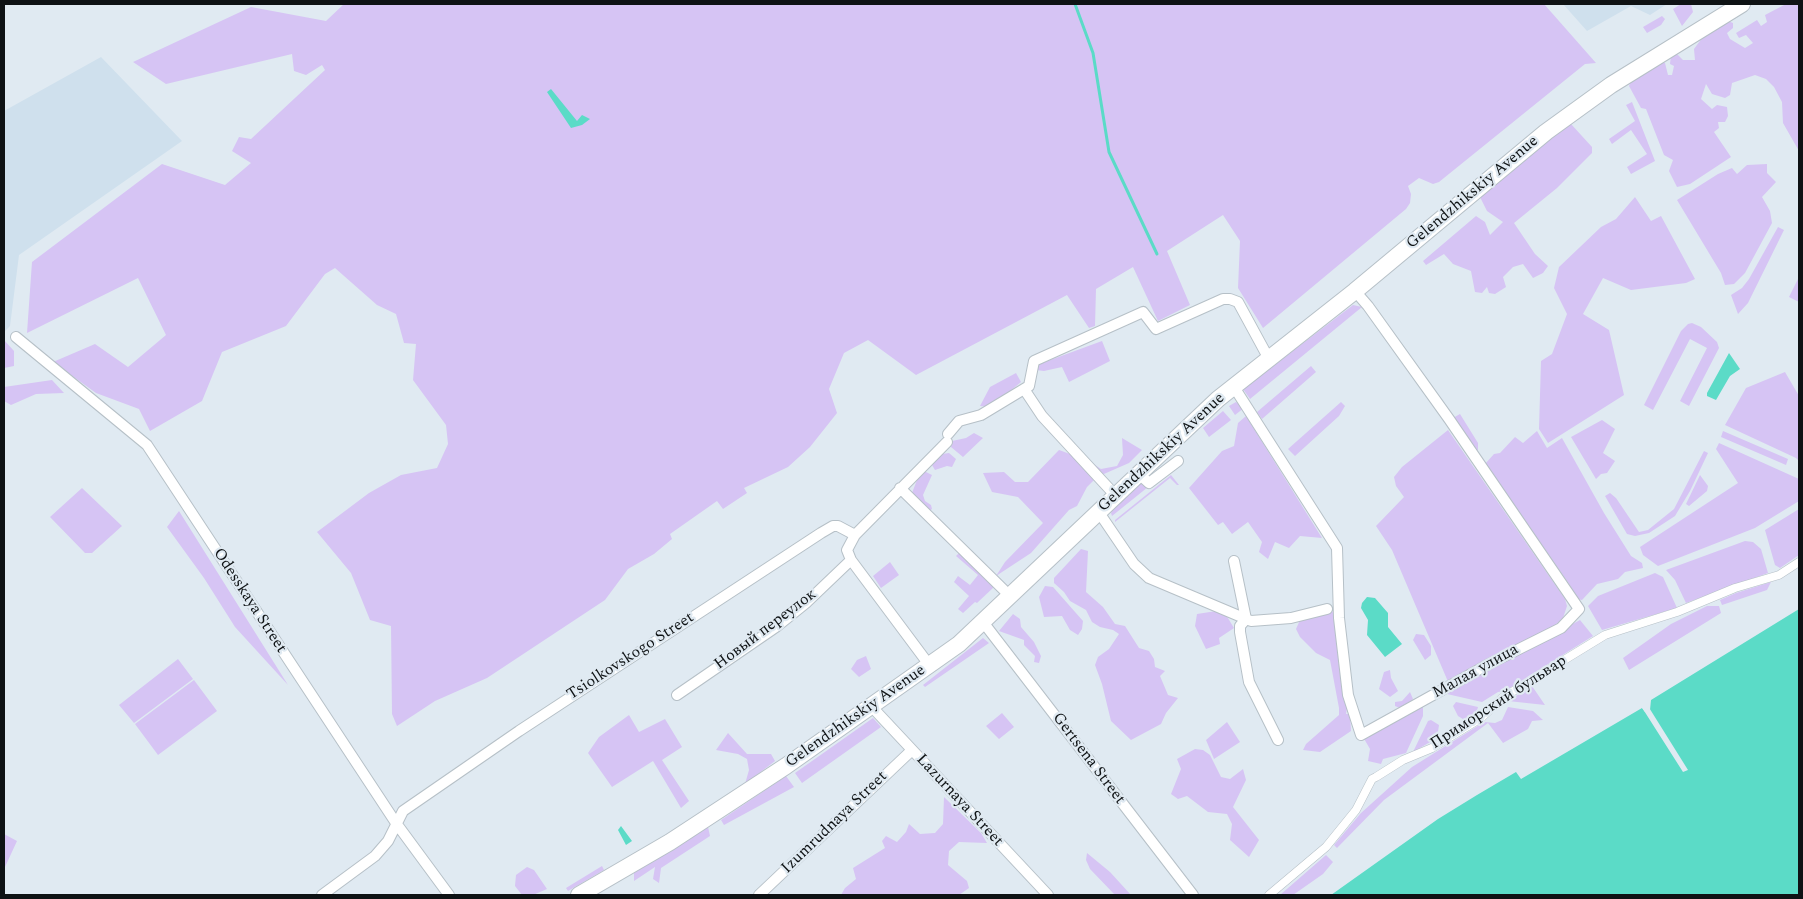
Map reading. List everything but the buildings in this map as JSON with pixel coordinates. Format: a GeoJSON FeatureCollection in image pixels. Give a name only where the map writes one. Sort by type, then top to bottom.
{"type":"FeatureCollection","features":[{"type":"Feature","properties":{"kind":"main road","name":"Gelendzhikskiy Avenue"},"geometry":{"type":"LineString","coordinates":[[579,895],[670,842],[930,666],[983,622],[1138,473],[1234,387],[1355,291],[1546,132],[1611,85],[1742,4]]}},
{"type":"Feature","properties":{"kind":"street","name":"Малая улица"},"geometry":{"type":"LineString","coordinates":[[1234,387],[1337,548],[1339,618],[1348,695],[1361,735],[1566,624],[1580,609],[1449,419],[1368,306],[1355,291]]}},
{"type":"Feature","properties":{"kind":"street"},"geometry":{"type":"LineString","coordinates":[[930,666],[851,560],[847,550],[855,536],[948,438],[959,421],[981,415],[1029,386],[1034,361],[1046,353],[1089,337],[1142,312],[1156,329],[1222,299],[1238,302],[1269,358]]}},
{"type":"Feature","properties":{"kind":"street","name":"Odesskaya Street"},"geometry":{"type":"LineString","coordinates":[[16,337],[147,445],[396,823],[449,895]]}},
{"type":"Feature","properties":{"kind":"street"},"geometry":{"type":"LineString","coordinates":[[1024,389],[1042,416],[1115,495]]}},
{"type":"Feature","properties":{"kind":"street"},"geometry":{"type":"LineString","coordinates":[[1138,473],[1149,483],[1178,461]]}},
{"type":"Feature","properties":{"kind":"street"},"geometry":{"type":"LineString","coordinates":[[900,488],[1010,596]]}},
{"type":"Feature","properties":{"kind":"street"},"geometry":{"type":"LineString","coordinates":[[1098,511],[1140,572],[1149,578],[1246,619],[1258,622],[1291,618],[1326,610]]}},
{"type":"Feature","properties":{"kind":"street","name":"Tsiolkovskogo Street"},"geometry":{"type":"LineString","coordinates":[[322,895],[375,856],[388,841],[403,811],[449,778],[822,532],[833,526],[838,526],[855,536]]}},
{"type":"Feature","properties":{"kind":"street","name":"Новый переулок"},"geometry":{"type":"LineString","coordinates":[[677,695],[776,627],[821,590],[851,560]]}},
{"type":"Feature","properties":{"kind":"street"},"geometry":{"type":"LineString","coordinates":[[1234,561],[1246,619]]}},
{"type":"Feature","properties":{"kind":"street","name":"Приморский бульвар"},"geometry":{"type":"LineString","coordinates":[[1269,895],[1330,845],[1356,810],[1372,779],[1403,760],[1432,748],[1480,718],[1502,698],[1605,635],[1677,612],[1735,588],[1779,575],[1799,562]]}},
{"type":"Feature","properties":{"kind":"street"},"geometry":{"type":"LineString","coordinates":[[1246,619],[1240,626],[1240,632],[1249,682],[1278,740]]}},
{"type":"Feature","properties":{"kind":"street","name":"Gertsena Street"},"geometry":{"type":"LineString","coordinates":[[983,622],[1193,895]]}},
{"type":"Feature","properties":{"kind":"street","name":"Lazurnaya Street"},"geometry":{"type":"LineString","coordinates":[[872,707],[1048,895]]}},
{"type":"Feature","properties":{"kind":"street","name":"Izumrudnaya Street"},"geometry":{"type":"LineString","coordinates":[[759,895],[911,750]]}},
{"type":"Feature","properties":{"kind":"shaded area"},"geometry":{"type":"Polygon","coordinates":[[[344,4],[1544,4],[1596,63],[1585,64],[1439,182],[1433,184],[1419,178],[1408,186],[1411,194],[1410,203],[1406,209],[1263,328],[1238,288],[1240,241],[1223,215],[1167,251],[1190,305],[1158,321],[1133,267],[1096,289],[1095,326],[1089,328],[1067,295],[916,375],[868,340],[844,353],[829,389],[837,413],[810,447],[788,467],[744,488],[747,493],[723,509],[717,501],[670,534],[672,539],[654,554],[628,569],[605,600],[487,678],[435,701],[397,726],[392,714],[391,626],[370,620],[351,573],[317,532],[369,493],[401,475],[437,468],[448,444],[446,425],[413,380],[416,344],[404,343],[396,314],[377,305],[335,268],[325,274],[286,326],[222,352],[202,401],[150,431],[139,409],[96,393],[53,362],[95,344],[128,367],[166,335],[138,278],[27,333],[32,262],[162,164],[225,185],[251,163],[232,151],[239,137],[251,139],[325,70],[322,65],[306,75],[294,71],[292,54],[166,84],[133,62],[251,7],[326,21],[344,4]]]}},
{"type":"Feature","properties":{"kind":"shaded area"},"geometry":{"type":"Polygon","coordinates":[[[1563,4],[1667,4],[1650,15],[1631,6],[1587,31],[1563,4]]]}},
{"type":"Feature","properties":{"kind":"shaded area"},"geometry":{"type":"Polygon","coordinates":[[[1681,4],[1691,4],[1693,12],[1682,26],[1673,9],[1681,4]]]}},
{"type":"Feature","properties":{"kind":"shaded area"},"geometry":{"type":"Polygon","coordinates":[[[1786,4],[1799,4],[1799,151],[1783,123],[1782,102],[1774,87],[1766,79],[1755,75],[1732,83],[1730,95],[1725,98],[1712,94],[1706,84],[1701,99],[1712,109],[1717,105],[1727,107],[1728,116],[1725,122],[1718,122],[1719,128],[1714,132],[1731,157],[1690,184],[1677,187],[1669,171],[1673,160],[1664,155],[1646,109],[1641,108],[1629,86],[1631,81],[1659,62],[1665,63],[1668,75],[1672,75],[1674,66],[1670,64],[1671,55],[1676,53],[1683,60],[1695,60],[1694,49],[1705,34],[1728,21],[1733,23],[1733,28],[1727,33],[1730,39],[1745,48],[1753,43],[1746,35],[1739,38],[1736,33],[1757,20],[1761,26],[1767,22],[1765,15],[1786,4]]]}},
{"type":"Feature","properties":{"kind":"shaded area"},"geometry":{"type":"Polygon","coordinates":[[[1662,16],[1665,19],[1661,25],[1647,33],[1643,27],[1662,16]]]}},
{"type":"Feature","properties":{"kind":"shaded area"},"geometry":{"type":"Polygon","coordinates":[[[101,57],[182,141],[19,255],[10,326],[4,332],[4,111],[101,57]]]}},
{"type":"Feature","properties":{"kind":"shaded area"},"geometry":{"type":"Polygon","coordinates":[[[551,89],[577,121],[582,115],[590,119],[582,125],[571,128],[547,92],[551,89]]]}},
{"type":"Feature","properties":{"kind":"shaded area"},"geometry":{"type":"Polygon","coordinates":[[[1632,102],[1655,161],[1631,174],[1627,167],[1647,154],[1631,130],[1612,144],[1609,139],[1635,121],[1626,105],[1632,102]]]}},
{"type":"Feature","properties":{"kind":"shaded area"},"geometry":{"type":"Polygon","coordinates":[[[1571,124],[1592,147],[1592,153],[1557,188],[1514,223],[1535,254],[1548,266],[1543,273],[1533,278],[1523,264],[1513,267],[1503,277],[1506,287],[1495,294],[1489,293],[1487,287],[1482,293],[1475,292],[1471,271],[1453,264],[1444,254],[1426,265],[1423,261],[1476,216],[1485,222],[1490,235],[1503,222],[1487,211],[1480,197],[1540,146],[1571,124]]]}},
{"type":"Feature","properties":{"kind":"shaded area"},"geometry":{"type":"Polygon","coordinates":[[[1767,164],[1767,173],[1776,182],[1762,197],[1770,211],[1772,223],[1745,273],[1734,284],[1725,285],[1721,273],[1677,200],[1718,174],[1732,168],[1737,174],[1747,165],[1767,164]]]}},
{"type":"Feature","properties":{"kind":"shaded area"},"geometry":{"type":"Polygon","coordinates":[[[1635,197],[1651,221],[1661,216],[1695,279],[1686,283],[1631,290],[1603,278],[1583,314],[1609,330],[1624,395],[1548,443],[1539,429],[1541,361],[1552,354],[1567,314],[1554,288],[1559,267],[1601,227],[1616,219],[1635,197]]]}},
{"type":"Feature","properties":{"kind":"shaded area"},"geometry":{"type":"Polygon","coordinates":[[[1778,227],[1784,230],[1748,303],[1738,314],[1731,295],[1742,288],[1749,279],[1778,227]]]}},
{"type":"Feature","properties":{"kind":"shaded area"},"geometry":{"type":"Polygon","coordinates":[[[1799,277],[1799,302],[1789,297],[1799,277]]]}},
{"type":"Feature","properties":{"kind":"shaded area"},"geometry":{"type":"Polygon","coordinates":[[[1353,305],[1362,307],[1250,399],[1243,389],[1353,305]]]}},
{"type":"Feature","properties":{"kind":"shaded area"},"geometry":{"type":"Polygon","coordinates":[[[1692,323],[1701,327],[1717,342],[1719,348],[1689,406],[1680,401],[1707,348],[1690,339],[1653,410],[1644,405],[1681,331],[1688,324],[1692,323]]]}},
{"type":"Feature","properties":{"kind":"shaded area"},"geometry":{"type":"Polygon","coordinates":[[[4,340],[14,351],[14,366],[4,368],[4,340]]]}},
{"type":"Feature","properties":{"kind":"shaded area"},"geometry":{"type":"Polygon","coordinates":[[[1102,341],[1110,361],[1069,382],[1062,367],[1044,371],[1036,370],[1034,366],[1102,341]]]}},
{"type":"Feature","properties":{"kind":"shaded area"},"geometry":{"type":"Polygon","coordinates":[[[1729,353],[1740,369],[1730,376],[1716,400],[1707,396],[1707,393],[1729,353]]]}},
{"type":"Feature","properties":{"kind":"shaded area"},"geometry":{"type":"Polygon","coordinates":[[[1311,366],[1316,372],[1262,419],[1257,412],[1311,366]]]}},
{"type":"Feature","properties":{"kind":"shaded area"},"geometry":{"type":"Polygon","coordinates":[[[1785,372],[1799,396],[1799,461],[1725,425],[1746,388],[1785,372]]]}},
{"type":"Feature","properties":{"kind":"shaded area"},"geometry":{"type":"Polygon","coordinates":[[[1016,373],[1021,382],[991,407],[980,406],[990,387],[1016,373]]]}},
{"type":"Feature","properties":{"kind":"shaded area"},"geometry":{"type":"Polygon","coordinates":[[[52,380],[64,393],[36,394],[11,405],[4,401],[4,387],[52,380]]]}},
{"type":"Feature","properties":{"kind":"shaded area"},"geometry":{"type":"Polygon","coordinates":[[[1236,402],[1244,408],[1235,415],[1229,406],[1236,402]]]}},
{"type":"Feature","properties":{"kind":"shaded area"},"geometry":{"type":"Polygon","coordinates":[[[1341,402],[1345,406],[1339,416],[1295,456],[1288,449],[1341,402]]]}},
{"type":"Feature","properties":{"kind":"shaded area"},"geometry":{"type":"Polygon","coordinates":[[[1223,411],[1231,420],[1209,437],[1203,428],[1223,411]]]}},
{"type":"Feature","properties":{"kind":"shaded area"},"geometry":{"type":"Polygon","coordinates":[[[1460,414],[1478,443],[1478,451],[1453,418],[1460,414]]]}},
{"type":"Feature","properties":{"kind":"shaded area"},"geometry":{"type":"Polygon","coordinates":[[[1246,416],[1322,538],[1300,536],[1289,548],[1275,542],[1268,559],[1259,552],[1262,542],[1248,522],[1232,534],[1223,522],[1218,525],[1189,488],[1222,451],[1234,446],[1238,423],[1246,416]]]}},
{"type":"Feature","properties":{"kind":"shaded area"},"geometry":{"type":"Polygon","coordinates":[[[1602,420],[1615,429],[1603,453],[1615,461],[1607,473],[1601,474],[1596,479],[1571,437],[1602,420]]]}},
{"type":"Feature","properties":{"kind":"shaded area"},"geometry":{"type":"Polygon","coordinates":[[[1448,430],[1565,599],[1567,606],[1563,618],[1553,627],[1449,684],[1392,550],[1376,526],[1404,497],[1396,486],[1394,477],[1402,467],[1448,430]]]}},
{"type":"Feature","properties":{"kind":"shaded area"},"geometry":{"type":"Polygon","coordinates":[[[1537,431],[1547,448],[1562,438],[1604,513],[1631,556],[1642,563],[1643,568],[1625,572],[1618,579],[1597,584],[1582,600],[1576,599],[1569,584],[1485,464],[1494,454],[1500,453],[1515,437],[1523,443],[1537,431]]]}},
{"type":"Feature","properties":{"kind":"shaded area"},"geometry":{"type":"Polygon","coordinates":[[[1723,431],[1788,459],[1786,465],[1721,437],[1723,431]]]}},
{"type":"Feature","properties":{"kind":"shaded area"},"geometry":{"type":"Polygon","coordinates":[[[974,433],[983,438],[963,457],[951,447],[952,441],[966,438],[974,433]]]}},
{"type":"Feature","properties":{"kind":"shaded area"},"geometry":{"type":"Polygon","coordinates":[[[1122,438],[1142,450],[1129,463],[1097,477],[1087,487],[1077,506],[1069,510],[1031,553],[996,576],[1005,562],[1043,523],[1018,497],[992,492],[983,473],[1004,472],[1015,482],[1028,482],[1059,450],[1089,461],[1101,469],[1117,466],[1123,455],[1122,438]]]}},
{"type":"Feature","properties":{"kind":"shaded area"},"geometry":{"type":"Polygon","coordinates":[[[1719,443],[1799,479],[1799,501],[1755,528],[1658,566],[1643,555],[1640,547],[1738,483],[1716,449],[1719,443]]]}},
{"type":"Feature","properties":{"kind":"shaded area"},"geometry":{"type":"Polygon","coordinates":[[[1704,451],[1708,453],[1690,491],[1675,516],[1649,533],[1635,536],[1627,534],[1605,496],[1610,493],[1616,498],[1639,532],[1648,530],[1674,509],[1704,451]]]}},
{"type":"Feature","properties":{"kind":"shaded area"},"geometry":{"type":"Polygon","coordinates":[[[949,453],[956,459],[952,467],[947,466],[935,470],[932,465],[935,459],[942,454],[949,453]]]}},
{"type":"Feature","properties":{"kind":"shaded area"},"geometry":{"type":"Polygon","coordinates":[[[924,471],[932,475],[923,495],[925,501],[931,505],[932,509],[928,512],[910,498],[919,475],[924,471]]]}},
{"type":"Feature","properties":{"kind":"shaded area"},"geometry":{"type":"Polygon","coordinates":[[[1171,475],[1179,485],[1170,478],[1115,522],[1115,520],[1171,475]]]}},
{"type":"Feature","properties":{"kind":"shaded area"},"geometry":{"type":"Polygon","coordinates":[[[1700,475],[1708,486],[1707,491],[1689,506],[1686,504],[1700,475]]]}},
{"type":"Feature","properties":{"kind":"shaded area"},"geometry":{"type":"Polygon","coordinates":[[[1141,481],[1148,487],[1112,516],[1111,513],[1114,508],[1141,481]]]}},
{"type":"Feature","properties":{"kind":"shaded area"},"geometry":{"type":"Polygon","coordinates":[[[82,488],[122,526],[92,553],[85,553],[50,517],[82,488]]]}},
{"type":"Feature","properties":{"kind":"shaded area"},"geometry":{"type":"Polygon","coordinates":[[[1799,509],[1799,555],[1780,568],[1775,565],[1765,530],[1799,509]]]}},
{"type":"Feature","properties":{"kind":"shaded area"},"geometry":{"type":"Polygon","coordinates":[[[179,511],[288,685],[235,627],[204,578],[167,527],[179,511]]]}},
{"type":"Feature","properties":{"kind":"shaded area"},"geometry":{"type":"Polygon","coordinates":[[[1745,541],[1753,542],[1761,549],[1768,573],[1686,603],[1675,580],[1666,570],[1745,541]]]}},
{"type":"Feature","properties":{"kind":"shaded area"},"geometry":{"type":"Polygon","coordinates":[[[1081,549],[1088,551],[1086,592],[1103,607],[1115,624],[1125,626],[1139,648],[1149,651],[1154,659],[1155,667],[1165,671],[1160,676],[1168,695],[1178,698],[1166,713],[1161,724],[1131,740],[1111,721],[1102,684],[1095,665],[1098,657],[1109,649],[1119,634],[1092,622],[1086,610],[1070,601],[1054,583],[1054,578],[1081,549]]]}},
{"type":"Feature","properties":{"kind":"shaded area"},"geometry":{"type":"Polygon","coordinates":[[[959,553],[994,587],[963,613],[958,609],[969,596],[954,582],[958,576],[970,585],[978,575],[956,556],[959,553]]]}},
{"type":"Feature","properties":{"kind":"shaded area"},"geometry":{"type":"Polygon","coordinates":[[[890,562],[899,575],[881,588],[873,576],[890,562]]]}},
{"type":"Feature","properties":{"kind":"shaded area"},"geometry":{"type":"Polygon","coordinates":[[[1655,573],[1663,577],[1677,608],[1602,630],[1588,606],[1598,596],[1655,573]]]}},
{"type":"Feature","properties":{"kind":"shaded area"},"geometry":{"type":"Polygon","coordinates":[[[1771,582],[1767,590],[1722,605],[1720,600],[1771,582]]]}},
{"type":"Feature","properties":{"kind":"shaded area"},"geometry":{"type":"Polygon","coordinates":[[[1045,586],[1053,587],[1083,621],[1082,629],[1078,635],[1070,630],[1062,616],[1044,617],[1039,597],[1045,586]]]}},
{"type":"Feature","properties":{"kind":"shaded area"},"geometry":{"type":"Polygon","coordinates":[[[1367,597],[1375,598],[1388,613],[1388,627],[1402,644],[1385,657],[1367,635],[1368,620],[1361,608],[1362,603],[1367,597]]]}},
{"type":"Feature","properties":{"kind":"shaded area"},"geometry":{"type":"Polygon","coordinates":[[[1707,606],[1719,606],[1721,613],[1629,670],[1623,658],[1671,624],[1707,606]]]}},
{"type":"Feature","properties":{"kind":"shaded area"},"geometry":{"type":"Polygon","coordinates":[[[1799,609],[1799,895],[1331,895],[1438,819],[1477,795],[1516,772],[1521,779],[1642,708],[1645,712],[1650,710],[1651,700],[1799,609]]]}},
{"type":"Feature","properties":{"kind":"shaded area"},"geometry":{"type":"Polygon","coordinates":[[[1223,610],[1234,628],[1219,638],[1220,644],[1206,649],[1195,626],[1197,614],[1223,610]]]}},
{"type":"Feature","properties":{"kind":"shaded area"},"geometry":{"type":"Polygon","coordinates":[[[1331,611],[1336,613],[1338,659],[1347,708],[1346,714],[1350,714],[1351,731],[1320,752],[1303,750],[1306,744],[1339,715],[1339,708],[1330,660],[1316,653],[1300,637],[1296,629],[1300,620],[1331,611]]]}},
{"type":"Feature","properties":{"kind":"shaded area"},"geometry":{"type":"Polygon","coordinates":[[[1013,614],[1020,619],[1021,627],[1034,642],[1041,656],[1039,663],[1034,662],[1035,656],[1024,645],[1024,640],[999,631],[1013,614]]]}},
{"type":"Feature","properties":{"kind":"shaded area"},"geometry":{"type":"Polygon","coordinates":[[[1580,620],[1593,636],[1505,691],[1498,692],[1482,702],[1447,694],[1580,620]]]}},
{"type":"Feature","properties":{"kind":"shaded area"},"geometry":{"type":"Polygon","coordinates":[[[1416,634],[1424,635],[1431,646],[1431,655],[1425,660],[1413,640],[1416,634]]]}},
{"type":"Feature","properties":{"kind":"shaded area"},"geometry":{"type":"Polygon","coordinates":[[[983,638],[989,643],[925,687],[923,685],[983,638]]]}},
{"type":"Feature","properties":{"kind":"shaded area"},"geometry":{"type":"Polygon","coordinates":[[[866,656],[871,669],[859,677],[851,669],[857,660],[866,656]]]}},
{"type":"Feature","properties":{"kind":"shaded area"},"geometry":{"type":"Polygon","coordinates":[[[178,659],[193,679],[134,723],[119,705],[178,659]]]}},
{"type":"Feature","properties":{"kind":"shaded area"},"geometry":{"type":"Polygon","coordinates":[[[1390,670],[1391,678],[1398,691],[1390,697],[1379,689],[1384,672],[1390,670]]]}},
{"type":"Feature","properties":{"kind":"shaded area"},"geometry":{"type":"Polygon","coordinates":[[[194,680],[217,711],[158,755],[135,724],[194,680]]]}},
{"type":"Feature","properties":{"kind":"shaded area"},"geometry":{"type":"Polygon","coordinates":[[[1532,686],[1545,705],[1508,701],[1532,686]]]}},
{"type":"Feature","properties":{"kind":"shaded area"},"geometry":{"type":"Polygon","coordinates":[[[1410,692],[1413,699],[1407,706],[1400,708],[1395,706],[1395,702],[1402,701],[1410,692]]]}},
{"type":"Feature","properties":{"kind":"shaded area"},"geometry":{"type":"Polygon","coordinates":[[[1456,702],[1478,707],[1476,714],[1466,721],[1458,716],[1453,706],[1456,702]]]}},
{"type":"Feature","properties":{"kind":"shaded area"},"geometry":{"type":"Polygon","coordinates":[[[1423,706],[1423,716],[1406,753],[1383,759],[1381,764],[1368,761],[1370,749],[1363,737],[1423,706]]]}},
{"type":"Feature","properties":{"kind":"shaded area"},"geometry":{"type":"Polygon","coordinates":[[[1508,707],[1533,711],[1543,720],[1532,721],[1528,729],[1503,743],[1488,723],[1384,800],[1337,848],[1334,845],[1361,813],[1412,767],[1484,722],[1495,723],[1502,720],[1508,707]]]}},
{"type":"Feature","properties":{"kind":"shaded area"},"geometry":{"type":"Polygon","coordinates":[[[1002,713],[1014,727],[999,739],[986,726],[1002,713]]]}},
{"type":"Feature","properties":{"kind":"shaded area"},"geometry":{"type":"Polygon","coordinates":[[[629,715],[639,732],[665,719],[682,747],[662,760],[689,801],[681,808],[653,761],[612,787],[588,753],[599,737],[629,715]]]}},
{"type":"Feature","properties":{"kind":"shaded area"},"geometry":{"type":"Polygon","coordinates":[[[873,718],[881,727],[802,783],[795,773],[873,718]]]}},
{"type":"Feature","properties":{"kind":"shaded area"},"geometry":{"type":"Polygon","coordinates":[[[1431,720],[1439,725],[1437,738],[1413,752],[1428,721],[1431,720]]]}},
{"type":"Feature","properties":{"kind":"shaded area"},"geometry":{"type":"Polygon","coordinates":[[[1227,722],[1240,742],[1214,759],[1206,740],[1227,722]]]}},
{"type":"Feature","properties":{"kind":"shaded area"},"geometry":{"type":"Polygon","coordinates":[[[728,733],[747,754],[771,754],[775,761],[745,784],[749,770],[747,759],[738,754],[716,750],[728,733]]]}},
{"type":"Feature","properties":{"kind":"shaded area"},"geometry":{"type":"Polygon","coordinates":[[[1195,749],[1203,750],[1210,755],[1221,777],[1230,779],[1243,769],[1246,780],[1233,807],[1259,840],[1249,857],[1230,840],[1232,824],[1227,814],[1208,812],[1187,796],[1178,799],[1171,794],[1181,769],[1177,759],[1195,749]]]}},
{"type":"Feature","properties":{"kind":"shaded area"},"geometry":{"type":"Polygon","coordinates":[[[786,776],[794,787],[724,825],[721,820],[786,776]]]}},
{"type":"Feature","properties":{"kind":"shaded area"},"geometry":{"type":"Polygon","coordinates":[[[944,797],[981,833],[987,843],[959,842],[949,851],[948,865],[967,881],[969,888],[959,895],[841,895],[845,888],[856,879],[853,868],[885,848],[882,841],[886,836],[897,842],[906,832],[909,824],[920,834],[935,833],[943,824],[944,797]]]}},
{"type":"Feature","properties":{"kind":"shaded area"},"geometry":{"type":"Polygon","coordinates":[[[621,826],[632,841],[626,845],[618,830],[621,826]]]}},
{"type":"Feature","properties":{"kind":"shaded area"},"geometry":{"type":"Polygon","coordinates":[[[708,827],[710,836],[661,868],[659,883],[653,879],[655,867],[634,881],[634,873],[708,827]]]}},
{"type":"Feature","properties":{"kind":"shaded area"},"geometry":{"type":"Polygon","coordinates":[[[4,834],[17,841],[5,867],[4,866],[4,834]]]}},
{"type":"Feature","properties":{"kind":"shaded area"},"geometry":{"type":"Polygon","coordinates":[[[1087,853],[1110,872],[1131,895],[1115,895],[1090,869],[1086,860],[1087,853]]]}},
{"type":"Feature","properties":{"kind":"shaded area"},"geometry":{"type":"Polygon","coordinates":[[[1326,855],[1333,862],[1323,874],[1293,895],[1280,895],[1326,855]]]}},
{"type":"Feature","properties":{"kind":"shaded area"},"geometry":{"type":"Polygon","coordinates":[[[602,866],[604,870],[568,891],[566,888],[602,866]]]}},
{"type":"Feature","properties":{"kind":"shaded area"},"geometry":{"type":"Polygon","coordinates":[[[527,867],[534,870],[547,889],[533,895],[522,895],[515,886],[516,875],[527,867]]]}},
{"type":"Feature","properties":{"kind":"pier"},"geometry":{"type":"Polygon","coordinates":[[[1641,706],[1646,709],[1648,706],[1688,770],[1683,772],[1641,706]]]}},
{"type":"Feature","properties":{"kind":"waterway"},"geometry":{"type":"LineString","coordinates":[[1075,4],[1093,53],[1109,152],[1157,254]]}}]}
